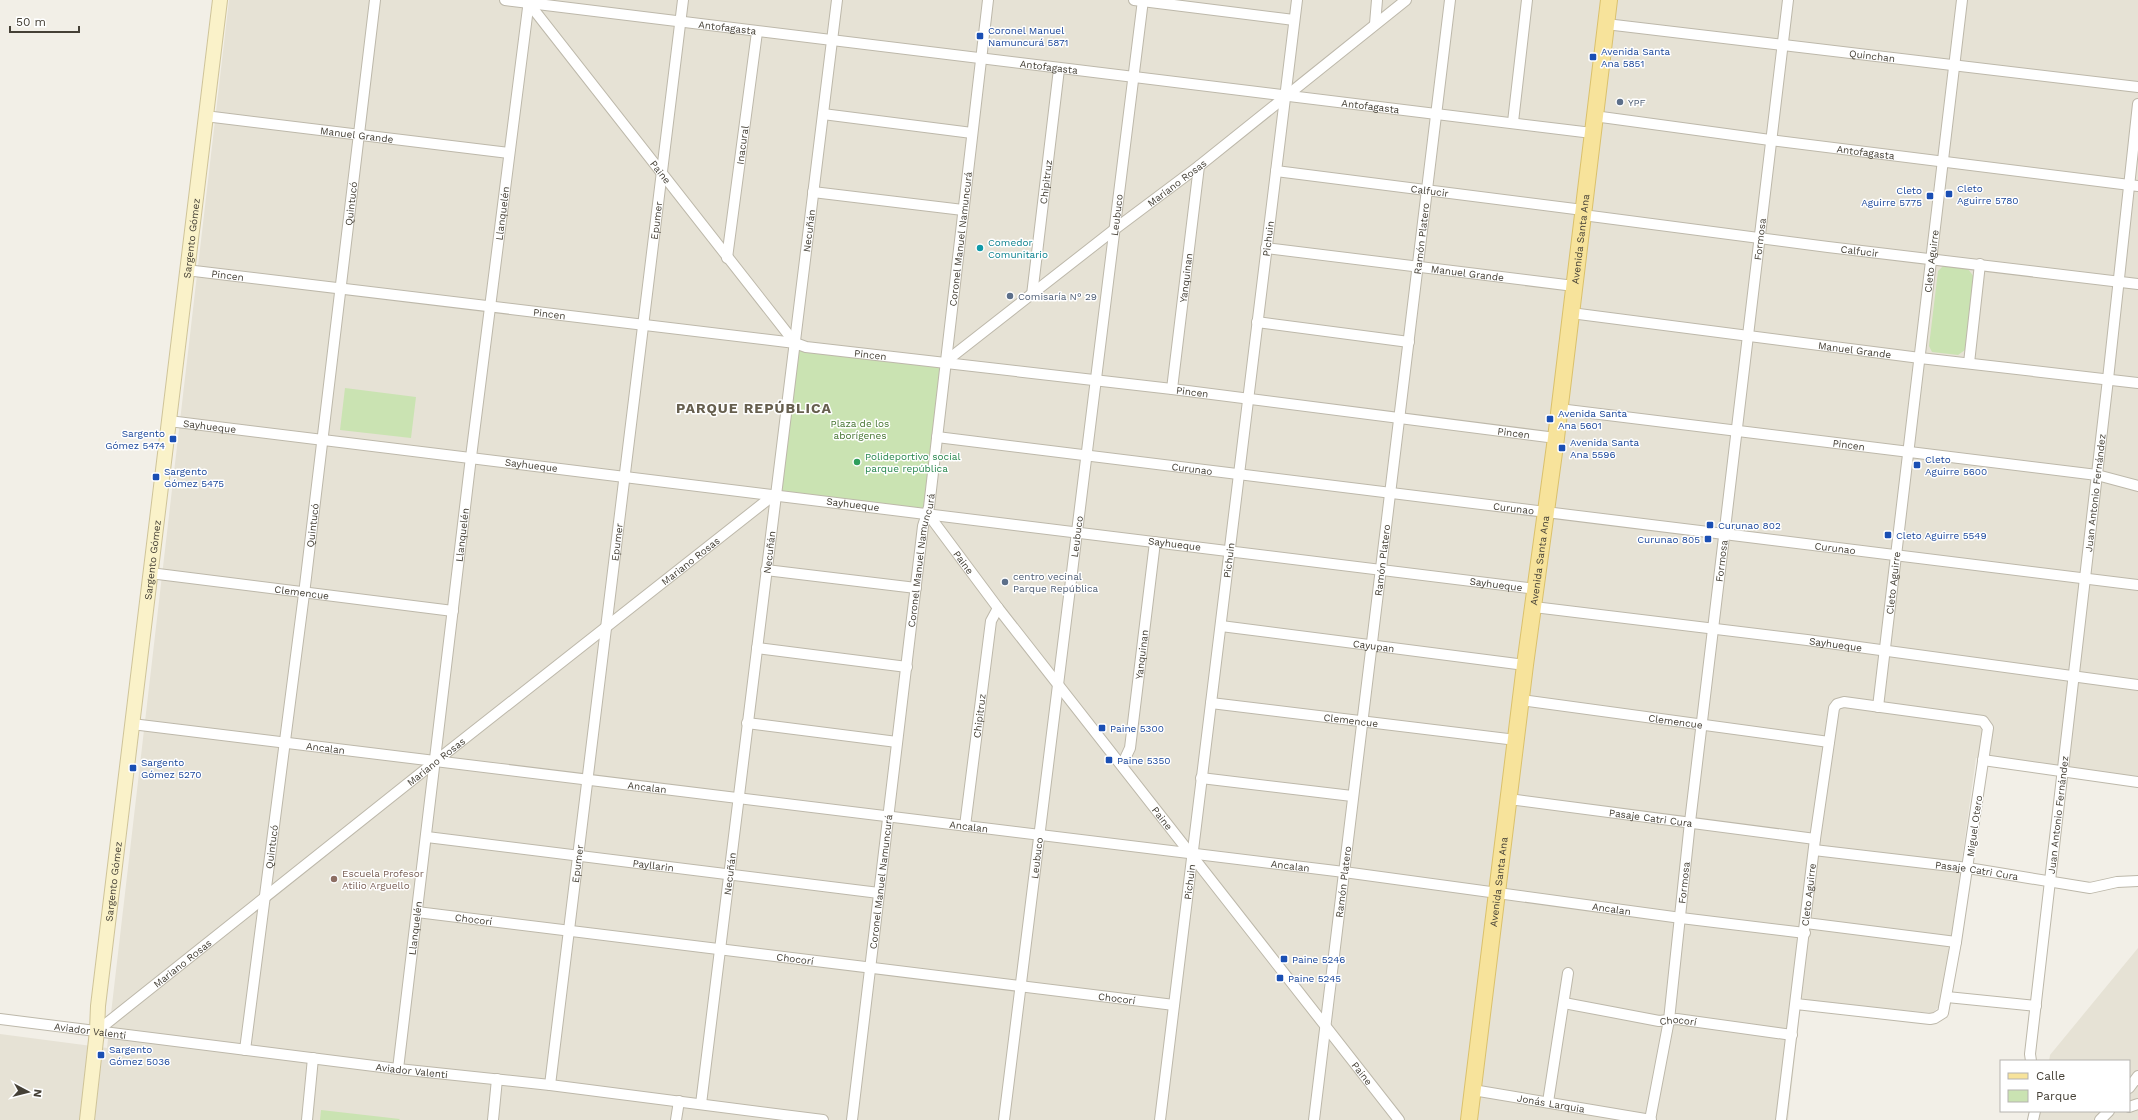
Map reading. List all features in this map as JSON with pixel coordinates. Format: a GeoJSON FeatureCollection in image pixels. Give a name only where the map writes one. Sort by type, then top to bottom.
{"type":"FeatureCollection","features":[{"type":"Feature","properties":{"kind":"main road","name":"Sargento Gómez"},"geometry":{"type":"LineString","coordinates":[[87,1120],[97,1031],[98,1006],[186,270],[220,0]]}},
{"type":"Feature","properties":{"kind":"main road","name":"Avenida Santa Ana"},"geometry":{"type":"LineString","coordinates":[[1469,1120],[1525,665],[1556,438],[1609,0]]}},
{"type":"Feature","properties":{"kind":"street","name":"Quintucó"},"geometry":{"type":"LineString","coordinates":[[244,1050],[304,594],[375,0]]}},
{"type":"Feature","properties":{"kind":"street","name":"Antofagasta"},"geometry":{"type":"LineString","coordinates":[[505,0],[528,1],[757,32],[1133,78],[1513,122],[1592,133]]}},
{"type":"Feature","properties":{"kind":"street","name":"Epumer"},"geometry":{"type":"LineString","coordinates":[[550,1085],[623,476],[683,0]]}},
{"type":"Feature","properties":{"kind":"street","name":"Necuñán"},"geometry":{"type":"LineString","coordinates":[[701,1104],[728,874],[837,0]]}},
{"type":"Feature","properties":{"kind":"street","name":"Coronel Manuel Namuncurá"},"geometry":{"type":"LineString","coordinates":[[852,1120],[923,526],[928,514],[988,0]]}},
{"type":"Feature","properties":{"kind":"street"},"geometry":{"type":"LineString","coordinates":[[1139,0],[1294,20]]}},
{"type":"Feature","properties":{"kind":"street","name":"Leubuco"},"geometry":{"type":"LineString","coordinates":[[1004,1120],[1022,986],[1078,532],[1095,380],[1115,229],[1133,78],[1139,0]]}},
{"type":"Feature","properties":{"kind":"street","name":"Pichuin"},"geometry":{"type":"LineString","coordinates":[[1160,1120],[1286,95],[1296,0]]}},
{"type":"Feature","properties":{"kind":"street"},"geometry":{"type":"LineString","coordinates":[[1375,24],[1377,0]]}},
{"type":"Feature","properties":{"kind":"street","name":"Mariano Rosas"},"geometry":{"type":"LineString","coordinates":[[946,362],[1115,229],[1199,166],[1406,0]]}},
{"type":"Feature","properties":{"kind":"street","name":"Ramón Platero"},"geometry":{"type":"LineString","coordinates":[[1314,1120],[1352,796],[1372,645],[1450,0]]}},
{"type":"Feature","properties":{"kind":"street"},"geometry":{"type":"LineString","coordinates":[[1513,122],[1527,0]]}},
{"type":"Feature","properties":{"kind":"street","name":"Formosa"},"geometry":{"type":"LineString","coordinates":[[1651,1120],[1669,1020],[1690,822],[1703,726],[1770,140],[1788,0]]}},
{"type":"Feature","properties":{"kind":"street","name":"Cleto Aguirre"},"geometry":{"type":"LineString","coordinates":[[1781,1120],[1806,928],[1815,839],[1834,708],[1837,704],[1844,702],[1878,707],[1944,162],[1962,0]]}},
{"type":"Feature","properties":{"kind":"street","name":"Llanquelén"},"geometry":{"type":"LineString","coordinates":[[398,1069],[427,837],[471,457],[528,1]]}},
{"type":"Feature","properties":{"kind":"street","name":"Paine"},"geometry":{"type":"LineString","coordinates":[[528,1],[661,174],[795,343]]}},
{"type":"Feature","properties":{"kind":"street","name":"Quinchan"},"geometry":{"type":"LineString","coordinates":[[1606,24],[2138,87]]}},
{"type":"Feature","properties":{"kind":"street","name":"Inacural"},"geometry":{"type":"LineString","coordinates":[[727,258],[757,32]]}},
{"type":"Feature","properties":{"kind":"street","name":"Chipitruz"},"geometry":{"type":"LineString","coordinates":[[1032,295],[1059,68]]}},
{"type":"Feature","properties":{"kind":"street","name":"Juan Antonio Fernández"},"geometry":{"type":"LineString","coordinates":[[2031,1060],[2030,1054],[2118,281],[2134,185],[2138,104]]}},
{"type":"Feature","properties":{"kind":"street"},"geometry":{"type":"LineString","coordinates":[[823,114],[972,133]]}},
{"type":"Feature","properties":{"kind":"street","name":"Manuel Grande"},"geometry":{"type":"LineString","coordinates":[[205,116],[509,153]]}},
{"type":"Feature","properties":{"kind":"street","name":"Antofagasta"},"geometry":{"type":"LineString","coordinates":[[1594,116],[1770,140],[2134,185]]}},
{"type":"Feature","properties":{"kind":"street","name":"Yanquinan"},"geometry":{"type":"LineString","coordinates":[[1172,389],[1199,166]]}},
{"type":"Feature","properties":{"kind":"street","name":"Calfucir"},"geometry":{"type":"LineString","coordinates":[[1276,171],[1428,190],[1828,247],[1932,258],[2138,284]]}},
{"type":"Feature","properties":{"kind":"street"},"geometry":{"type":"LineString","coordinates":[[813,192],[963,210]]}},
{"type":"Feature","properties":{"kind":"street","name":"Manuel Grande"},"geometry":{"type":"LineString","coordinates":[[1266,248],[1574,286]]}},
{"type":"Feature","properties":{"kind":"street"},"geometry":{"type":"LineString","coordinates":[[1969,363],[1980,264]]}},
{"type":"Feature","properties":{"kind":"street","name":"Pincen"},"geometry":{"type":"LineString","coordinates":[[186,270],[643,324],[795,343],[806,347],[1172,389],[1556,438]]}},
{"type":"Feature","properties":{"kind":"street","name":"Manuel Grande"},"geometry":{"type":"LineString","coordinates":[[1571,314],[1920,358],[2138,383]]}},
{"type":"Feature","properties":{"kind":"street"},"geometry":{"type":"LineString","coordinates":[[1257,322],[1409,342]]}},
{"type":"Feature","properties":{"kind":"street","name":"Pincen"},"geometry":{"type":"LineString","coordinates":[[1559,410],[2097,475],[2138,486]]}},
{"type":"Feature","properties":{"kind":"street","name":"Sayhueque"},"geometry":{"type":"LineString","coordinates":[[169,421],[776,494],[1536,589]]}},
{"type":"Feature","properties":{"kind":"street","name":"Curunao"},"geometry":{"type":"LineString","coordinates":[[937,437],[2138,585]]}},
{"type":"Feature","properties":{"kind":"street","name":"Mariano Rosas"},"geometry":{"type":"LineString","coordinates":[[97,1031],[264,897],[776,494]]}},
{"type":"Feature","properties":{"kind":"street","name":"Paine"},"geometry":{"type":"LineString","coordinates":[[928,514],[998,608],[1059,683],[1193,854],[1398,1120]]}},
{"type":"Feature","properties":{"kind":"street","name":"Yanquinan"},"geometry":{"type":"LineString","coordinates":[[1122,765],[1130,748],[1155,542]]}},
{"type":"Feature","properties":{"kind":"street"},"geometry":{"type":"LineString","coordinates":[[766,570],[916,588]]}},
{"type":"Feature","properties":{"kind":"street","name":"Clemencue"},"geometry":{"type":"LineString","coordinates":[[150,573],[453,612]]}},
{"type":"Feature","properties":{"kind":"street","name":"Sayhueque"},"geometry":{"type":"LineString","coordinates":[[1534,607],[1884,650],[2138,685]]}},
{"type":"Feature","properties":{"kind":"street","name":"Chipitruz"},"geometry":{"type":"LineString","coordinates":[[965,826],[991,621],[998,608]]}},
{"type":"Feature","properties":{"kind":"street","name":"Cayupan"},"geometry":{"type":"LineString","coordinates":[[1221,626],[1525,665]]}},
{"type":"Feature","properties":{"kind":"street"},"geometry":{"type":"LineString","coordinates":[[757,648],[907,667]]}},
{"type":"Feature","properties":{"kind":"street","name":"Clemencue"},"geometry":{"type":"LineString","coordinates":[[1521,700],[1829,742]]}},
{"type":"Feature","properties":{"kind":"street","name":"Clemencue"},"geometry":{"type":"LineString","coordinates":[[1211,703],[1362,720],[1516,740]]}},
{"type":"Feature","properties":{"kind":"street","name":"Miguel Otero"},"geometry":{"type":"LineString","coordinates":[[1796,1004],[1930,1019],[1935,1018],[1943,1012],[1947,997],[1968,868],[1988,728],[1983,721],[1878,707]]}},
{"type":"Feature","properties":{"kind":"street"},"geometry":{"type":"LineString","coordinates":[[747,723],[897,742]]}},
{"type":"Feature","properties":{"kind":"street","name":"Ancalan"},"geometry":{"type":"LineString","coordinates":[[132,724],[1344,872],[1681,918],[1956,942]]}},
{"type":"Feature","properties":{"kind":"street"},"geometry":{"type":"LineString","coordinates":[[1983,760],[2138,782]]}},
{"type":"Feature","properties":{"kind":"street"},"geometry":{"type":"LineString","coordinates":[[1201,778],[1352,796]]}},
{"type":"Feature","properties":{"kind":"street","name":"Pasaje Catri Cura"},"geometry":{"type":"LineString","coordinates":[[1509,799],[1815,839]]}},
{"type":"Feature","properties":{"kind":"street","name":"Payllarin"},"geometry":{"type":"LineString","coordinates":[[427,837],[879,893]]}},
{"type":"Feature","properties":{"kind":"street","name":"Pasaje Catri Cura"},"geometry":{"type":"LineString","coordinates":[[1814,850],[1968,868],[2090,888],[2116,882],[2138,881]]}},
{"type":"Feature","properties":{"kind":"street","name":"Chocorí"},"geometry":{"type":"LineString","coordinates":[[417,912],[871,969],[1174,1005]]}},
{"type":"Feature","properties":{"kind":"street"},"geometry":{"type":"LineString","coordinates":[[1548,1102],[1568,973]]}},
{"type":"Feature","properties":{"kind":"street"},"geometry":{"type":"LineString","coordinates":[[1947,997],[2036,1006]]}},
{"type":"Feature","properties":{"kind":"street","name":"Chocorí"},"geometry":{"type":"LineString","coordinates":[[1564,1003],[1659,1021],[1677,1020],[1792,1035]]}},
{"type":"Feature","properties":{"kind":"street","name":"Aviador Valenti"},"geometry":{"type":"LineString","coordinates":[[0,1019],[398,1069],[550,1085],[823,1120]]}},
{"type":"Feature","properties":{"kind":"street"},"geometry":{"type":"LineString","coordinates":[[307,1120],[313,1058]]}},
{"type":"Feature","properties":{"kind":"street"},"geometry":{"type":"LineString","coordinates":[[2130,1087],[2138,1076]]}},
{"type":"Feature","properties":{"kind":"street"},"geometry":{"type":"LineString","coordinates":[[493,1120],[498,1079]]}},
{"type":"Feature","properties":{"kind":"street","name":"Jonás Larquia"},"geometry":{"type":"LineString","coordinates":[[1473,1090],[1651,1120]]}},
{"type":"Feature","properties":{"kind":"street"},"geometry":{"type":"LineString","coordinates":[[676,1120],[679,1102]]}},
{"type":"Feature","properties":{"kind":"street"},"geometry":{"type":"LineString","coordinates":[[2100,1120],[2108,1112]]}},
{"type":"Feature","properties":{"kind":"shaded area"},"geometry":{"type":"Polygon","coordinates":[[[229,0],[2138,0],[2138,778],[1976,758],[1942,1003],[1933,1013],[1801,1001],[1788,1120],[0,1120],[0,1034],[107,1048],[229,0]]]}},
{"type":"Feature","properties":{"kind":"shaded area"},"geometry":{"type":"Polygon","coordinates":[[[2138,948],[2138,1120],[2036,1120],[2038,1112],[2130,1112],[2130,1060],[2049,1060],[2050,1055],[2138,948]]]}},
{"type":"Feature","properties":{"kind":"green space"},"geometry":{"type":"Polygon","coordinates":[[[1943,266],[1968,269],[1974,277],[1965,350],[1958,355],[1932,352],[1929,346],[1938,271],[1943,266]]]}},
{"type":"Feature","properties":{"kind":"green space","name":"Plaza de los aborígenes"},"geometry":{"type":"Polygon","coordinates":[[[795,343],[945,362],[928,514],[775,494],[795,343]]]}},
{"type":"Feature","properties":{"kind":"green space"},"geometry":{"type":"Polygon","coordinates":[[[345,388],[416,397],[411,438],[340,430],[345,388]]]}},
{"type":"Feature","properties":{"kind":"green space"},"geometry":{"type":"Polygon","coordinates":[[[321,1110],[400,1119],[320,1120],[321,1110]]]}},
{"type":"Feature","properties":{"kind":"place","name":"Coronel Manuel Namuncurá 5871"},"geometry":{"type":"Point","coordinates":[980,36]}},
{"type":"Feature","properties":{"kind":"place","name":"Avenida Santa Ana 5851"},"geometry":{"type":"Point","coordinates":[1593,57]}},
{"type":"Feature","properties":{"kind":"place","name":"YPF"},"geometry":{"type":"Point","coordinates":[1620,102]}},
{"type":"Feature","properties":{"kind":"place","name":"Cleto Aguirre 5780"},"geometry":{"type":"Point","coordinates":[1949,194]}},
{"type":"Feature","properties":{"kind":"place","name":"Cleto Aguirre 5775"},"geometry":{"type":"Point","coordinates":[1930,196]}},
{"type":"Feature","properties":{"kind":"place","name":"Comedor Comunitario"},"geometry":{"type":"Point","coordinates":[980,248]}},
{"type":"Feature","properties":{"kind":"place","name":"Comisaría N° 29"},"geometry":{"type":"Point","coordinates":[1010,296]}},
{"type":"Feature","properties":{"kind":"place","name":"Avenida Santa Ana 5601"},"geometry":{"type":"Point","coordinates":[1550,419]}},
{"type":"Feature","properties":{"kind":"place","name":"Sargento Gómez 5474"},"geometry":{"type":"Point","coordinates":[173,439]}},
{"type":"Feature","properties":{"kind":"place","name":"Avenida Santa Ana 5596"},"geometry":{"type":"Point","coordinates":[1562,448]}},
{"type":"Feature","properties":{"kind":"place","name":"Polideportivo social parque república"},"geometry":{"type":"Point","coordinates":[857,462]}},
{"type":"Feature","properties":{"kind":"place","name":"Cleto Aguirre 5600"},"geometry":{"type":"Point","coordinates":[1917,465]}},
{"type":"Feature","properties":{"kind":"place","name":"Sargento Gómez 5475"},"geometry":{"type":"Point","coordinates":[156,477]}},
{"type":"Feature","properties":{"kind":"place","name":"Curunao 802"},"geometry":{"type":"Point","coordinates":[1710,525]}},
{"type":"Feature","properties":{"kind":"place","name":"Cleto Aguirre 5549"},"geometry":{"type":"Point","coordinates":[1888,535]}},
{"type":"Feature","properties":{"kind":"place","name":"Curunao 805"},"geometry":{"type":"Point","coordinates":[1708,539]}},
{"type":"Feature","properties":{"kind":"place","name":"centro vecinal Parque República"},"geometry":{"type":"Point","coordinates":[1005,582]}},
{"type":"Feature","properties":{"kind":"place","name":"Paine 5300"},"geometry":{"type":"Point","coordinates":[1102,728]}},
{"type":"Feature","properties":{"kind":"place","name":"Paine 5350"},"geometry":{"type":"Point","coordinates":[1109,760]}},
{"type":"Feature","properties":{"kind":"place","name":"Sargento Gómez 5270"},"geometry":{"type":"Point","coordinates":[133,768]}},
{"type":"Feature","properties":{"kind":"place","name":"Escuela Profesor Atilio Arguello"},"geometry":{"type":"Point","coordinates":[334,879]}},
{"type":"Feature","properties":{"kind":"place","name":"Paine 5246"},"geometry":{"type":"Point","coordinates":[1284,959]}},
{"type":"Feature","properties":{"kind":"place","name":"Paine 5245"},"geometry":{"type":"Point","coordinates":[1280,978]}},
{"type":"Feature","properties":{"kind":"place","name":"Sargento Gómez 5036"},"geometry":{"type":"Point","coordinates":[101,1055]}},
{"type":"Feature","properties":{"kind":"district","name":"PARQUE REPÚBLICA"},"geometry":{"type":"Point","coordinates":[754,408]}}]}
